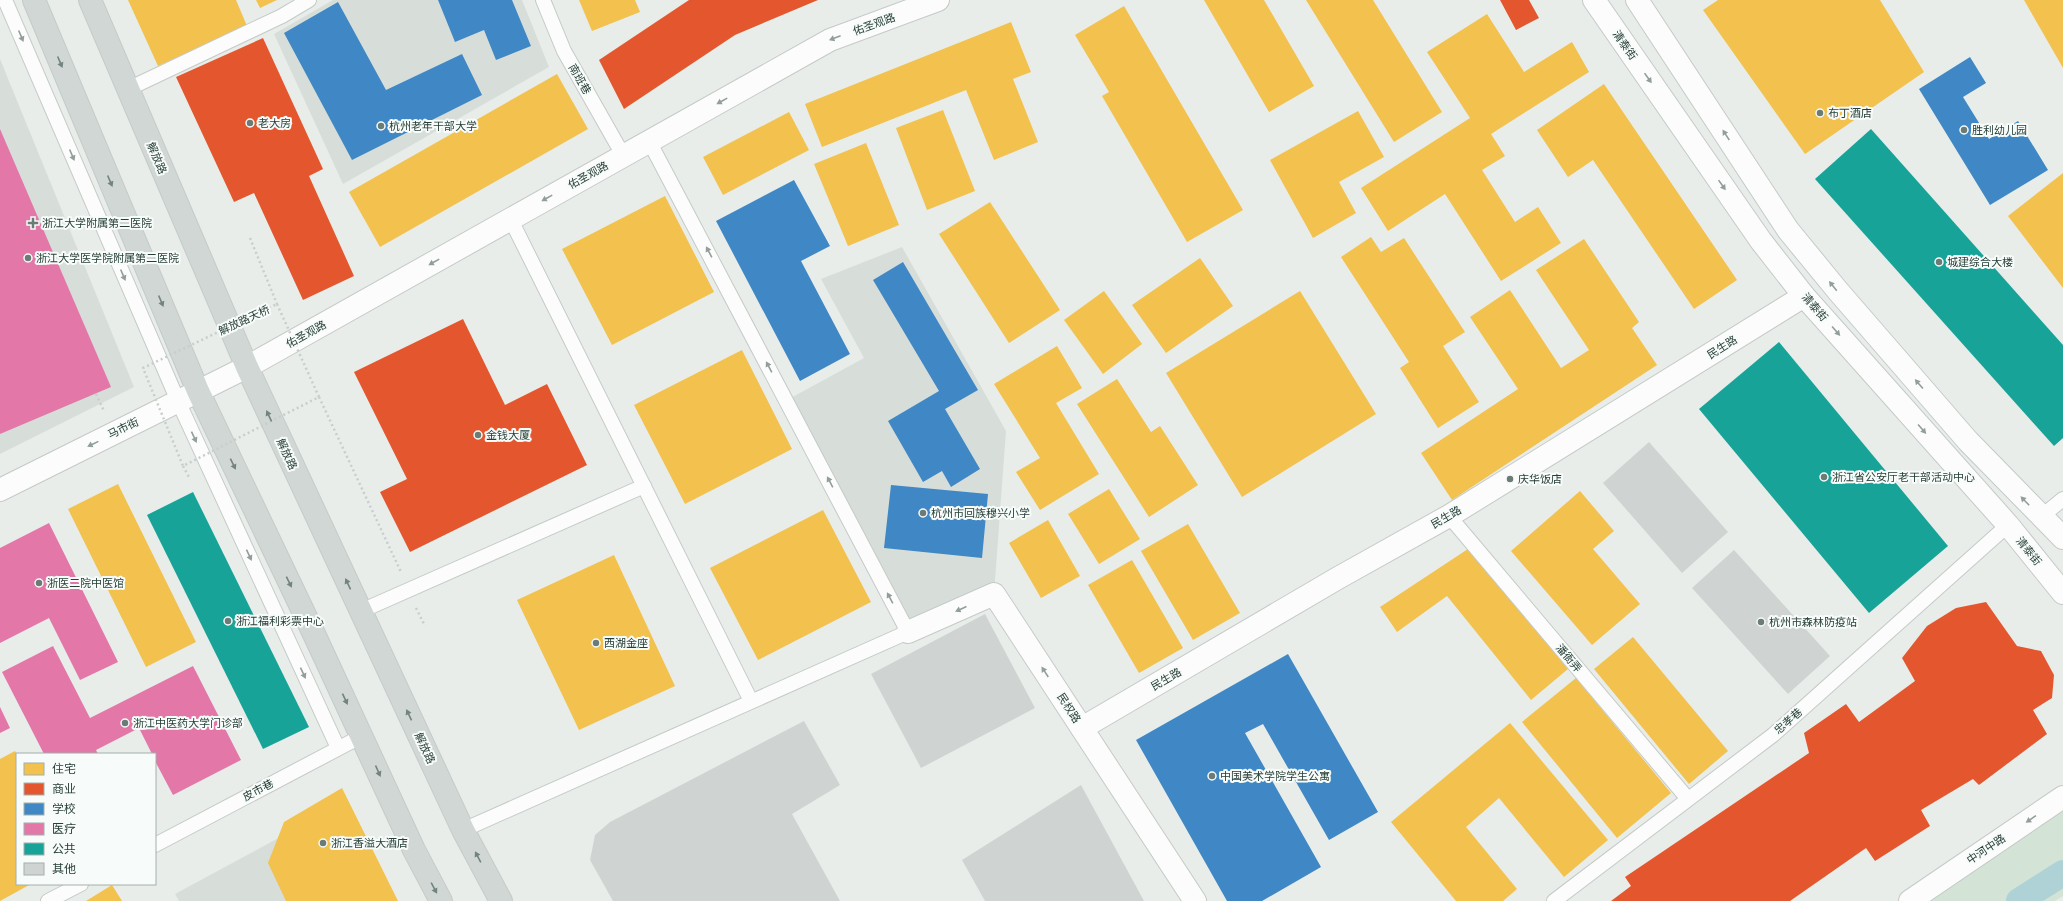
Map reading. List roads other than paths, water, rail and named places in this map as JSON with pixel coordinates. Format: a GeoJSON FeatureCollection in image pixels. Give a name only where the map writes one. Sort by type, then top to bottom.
{"type":"FeatureCollection","features":[{"type":"Feature","properties":{"kind":"main road"},"geometry":{"type":"LineString","coordinates":[[34,0],[198,391],[362,736],[414,850],[441,901]]}},
{"type":"Feature","properties":{"kind":"main road","name":"解放路"},"geometry":{"type":"LineString","coordinates":[[90,0],[246,367],[463,830],[501,898]]}},
{"type":"Feature","properties":{"kind":"street","name":"佑圣观路"},"geometry":{"type":"LineString","coordinates":[[246,367],[830,40],[938,0]]}},
{"type":"Feature","properties":{"kind":"street","name":"清泰街"},"geometry":{"type":"LineString","coordinates":[[1594,0],[1761,241],[1804,296],[2008,526],[2063,593]]}},
{"type":"Feature","properties":{"kind":"street"},"geometry":{"type":"LineString","coordinates":[[1637,0],[1788,230],[1838,291],[1968,440],[2063,538]]}},
{"type":"Feature","properties":{"kind":"street","name":"民生路"},"geometry":{"type":"LineString","coordinates":[[1082,728],[1338,578],[1450,516],[1804,296]]}},
{"type":"Feature","properties":{"kind":"street","name":"马市街"},"geometry":{"type":"LineString","coordinates":[[0,490],[246,367]]}},
{"type":"Feature","properties":{"kind":"street","name":"民权路"},"geometry":{"type":"LineString","coordinates":[[908,632],[994,594],[1194,901]]}},
{"type":"Feature","properties":{"kind":"street","name":"中河中路"},"geometry":{"type":"LineString","coordinates":[[1910,901],[2063,797]]}},
{"type":"Feature","properties":{"kind":"lane"},"geometry":{"type":"LineString","coordinates":[[5,0],[178,402],[338,748]]}},
{"type":"Feature","properties":{"kind":"lane"},"geometry":{"type":"LineString","coordinates":[[128,88],[282,16],[309,0]]}},
{"type":"Feature","properties":{"kind":"lane","name":"南班巷"},"geometry":{"type":"LineString","coordinates":[[543,0],[564,51],[623,155]]}},
{"type":"Feature","properties":{"kind":"lane"},"geometry":{"type":"LineString","coordinates":[[463,830],[908,632],[649,141]]}},
{"type":"Feature","properties":{"kind":"lane"},"geometry":{"type":"LineString","coordinates":[[510,218],[751,701]]}},
{"type":"Feature","properties":{"kind":"lane"},"geometry":{"type":"LineString","coordinates":[[361,611],[644,486]]}},
{"type":"Feature","properties":{"kind":"lane"},"geometry":{"type":"LineString","coordinates":[[2041,517],[2063,499]]}},
{"type":"Feature","properties":{"kind":"lane","name":"潘衙弄"},"geometry":{"type":"LineString","coordinates":[[1450,516],[1688,799]]}},
{"type":"Feature","properties":{"kind":"lane","name":"忠孝巷"},"geometry":{"type":"LineString","coordinates":[[1554,901],[1773,735],[2008,526]]}},
{"type":"Feature","properties":{"kind":"lane","name":"皮市巷"},"geometry":{"type":"LineString","coordinates":[[156,844],[362,736]]}},
{"type":"Feature","properties":{"kind":"lane"},"geometry":{"type":"LineString","coordinates":[[48,901],[79,885]]}},
{"type":"Feature","properties":{"kind":"waterway"},"geometry":{"type":"LineString","coordinates":[[2019,901],[2063,873]]}},
{"type":"Feature","properties":{"kind":"place","name":"布丁酒店"},"geometry":{"type":"Point","coordinates":[1820,113]}},
{"type":"Feature","properties":{"kind":"place","name":"老大房"},"geometry":{"type":"Point","coordinates":[250,123]}},
{"type":"Feature","properties":{"kind":"place","name":"杭州老年干部大学"},"geometry":{"type":"Point","coordinates":[381,126]}},
{"type":"Feature","properties":{"kind":"place","name":"胜利幼儿园"},"geometry":{"type":"Point","coordinates":[1964,130]}},
{"type":"Feature","properties":{"kind":"place","name":"浙江大学附属第二医院"},"geometry":{"type":"Point","coordinates":[33,223]}},
{"type":"Feature","properties":{"kind":"place","name":"浙江大学医学院附属第二医院"},"geometry":{"type":"Point","coordinates":[28,258]}},
{"type":"Feature","properties":{"kind":"place","name":"城建综合大楼"},"geometry":{"type":"Point","coordinates":[1939,262]}},
{"type":"Feature","properties":{"kind":"place","name":"金钱大厦"},"geometry":{"type":"Point","coordinates":[478,435]}},
{"type":"Feature","properties":{"kind":"place","name":"浙江省公安厅老干部活动中心"},"geometry":{"type":"Point","coordinates":[1824,477]}},
{"type":"Feature","properties":{"kind":"place","name":"庆华饭店"},"geometry":{"type":"Point","coordinates":[1510,479]}},
{"type":"Feature","properties":{"kind":"place","name":"杭州市回族穆兴小学"},"geometry":{"type":"Point","coordinates":[923,513]}},
{"type":"Feature","properties":{"kind":"place","name":"浙医二院中医馆"},"geometry":{"type":"Point","coordinates":[39,583]}},
{"type":"Feature","properties":{"kind":"place","name":"浙江福利彩票中心"},"geometry":{"type":"Point","coordinates":[228,621]}},
{"type":"Feature","properties":{"kind":"place","name":"杭州市森林防疫站"},"geometry":{"type":"Point","coordinates":[1761,622]}},
{"type":"Feature","properties":{"kind":"place","name":"西湖金座"},"geometry":{"type":"Point","coordinates":[596,643]}},
{"type":"Feature","properties":{"kind":"place","name":"浙江中医药大学门诊部"},"geometry":{"type":"Point","coordinates":[125,723]}},
{"type":"Feature","properties":{"kind":"place","name":"中国美术学院学生公寓"},"geometry":{"type":"Point","coordinates":[1212,776]}},
{"type":"Feature","properties":{"kind":"place","name":"浙江香溢大酒店"},"geometry":{"type":"Point","coordinates":[323,843]}}]}
